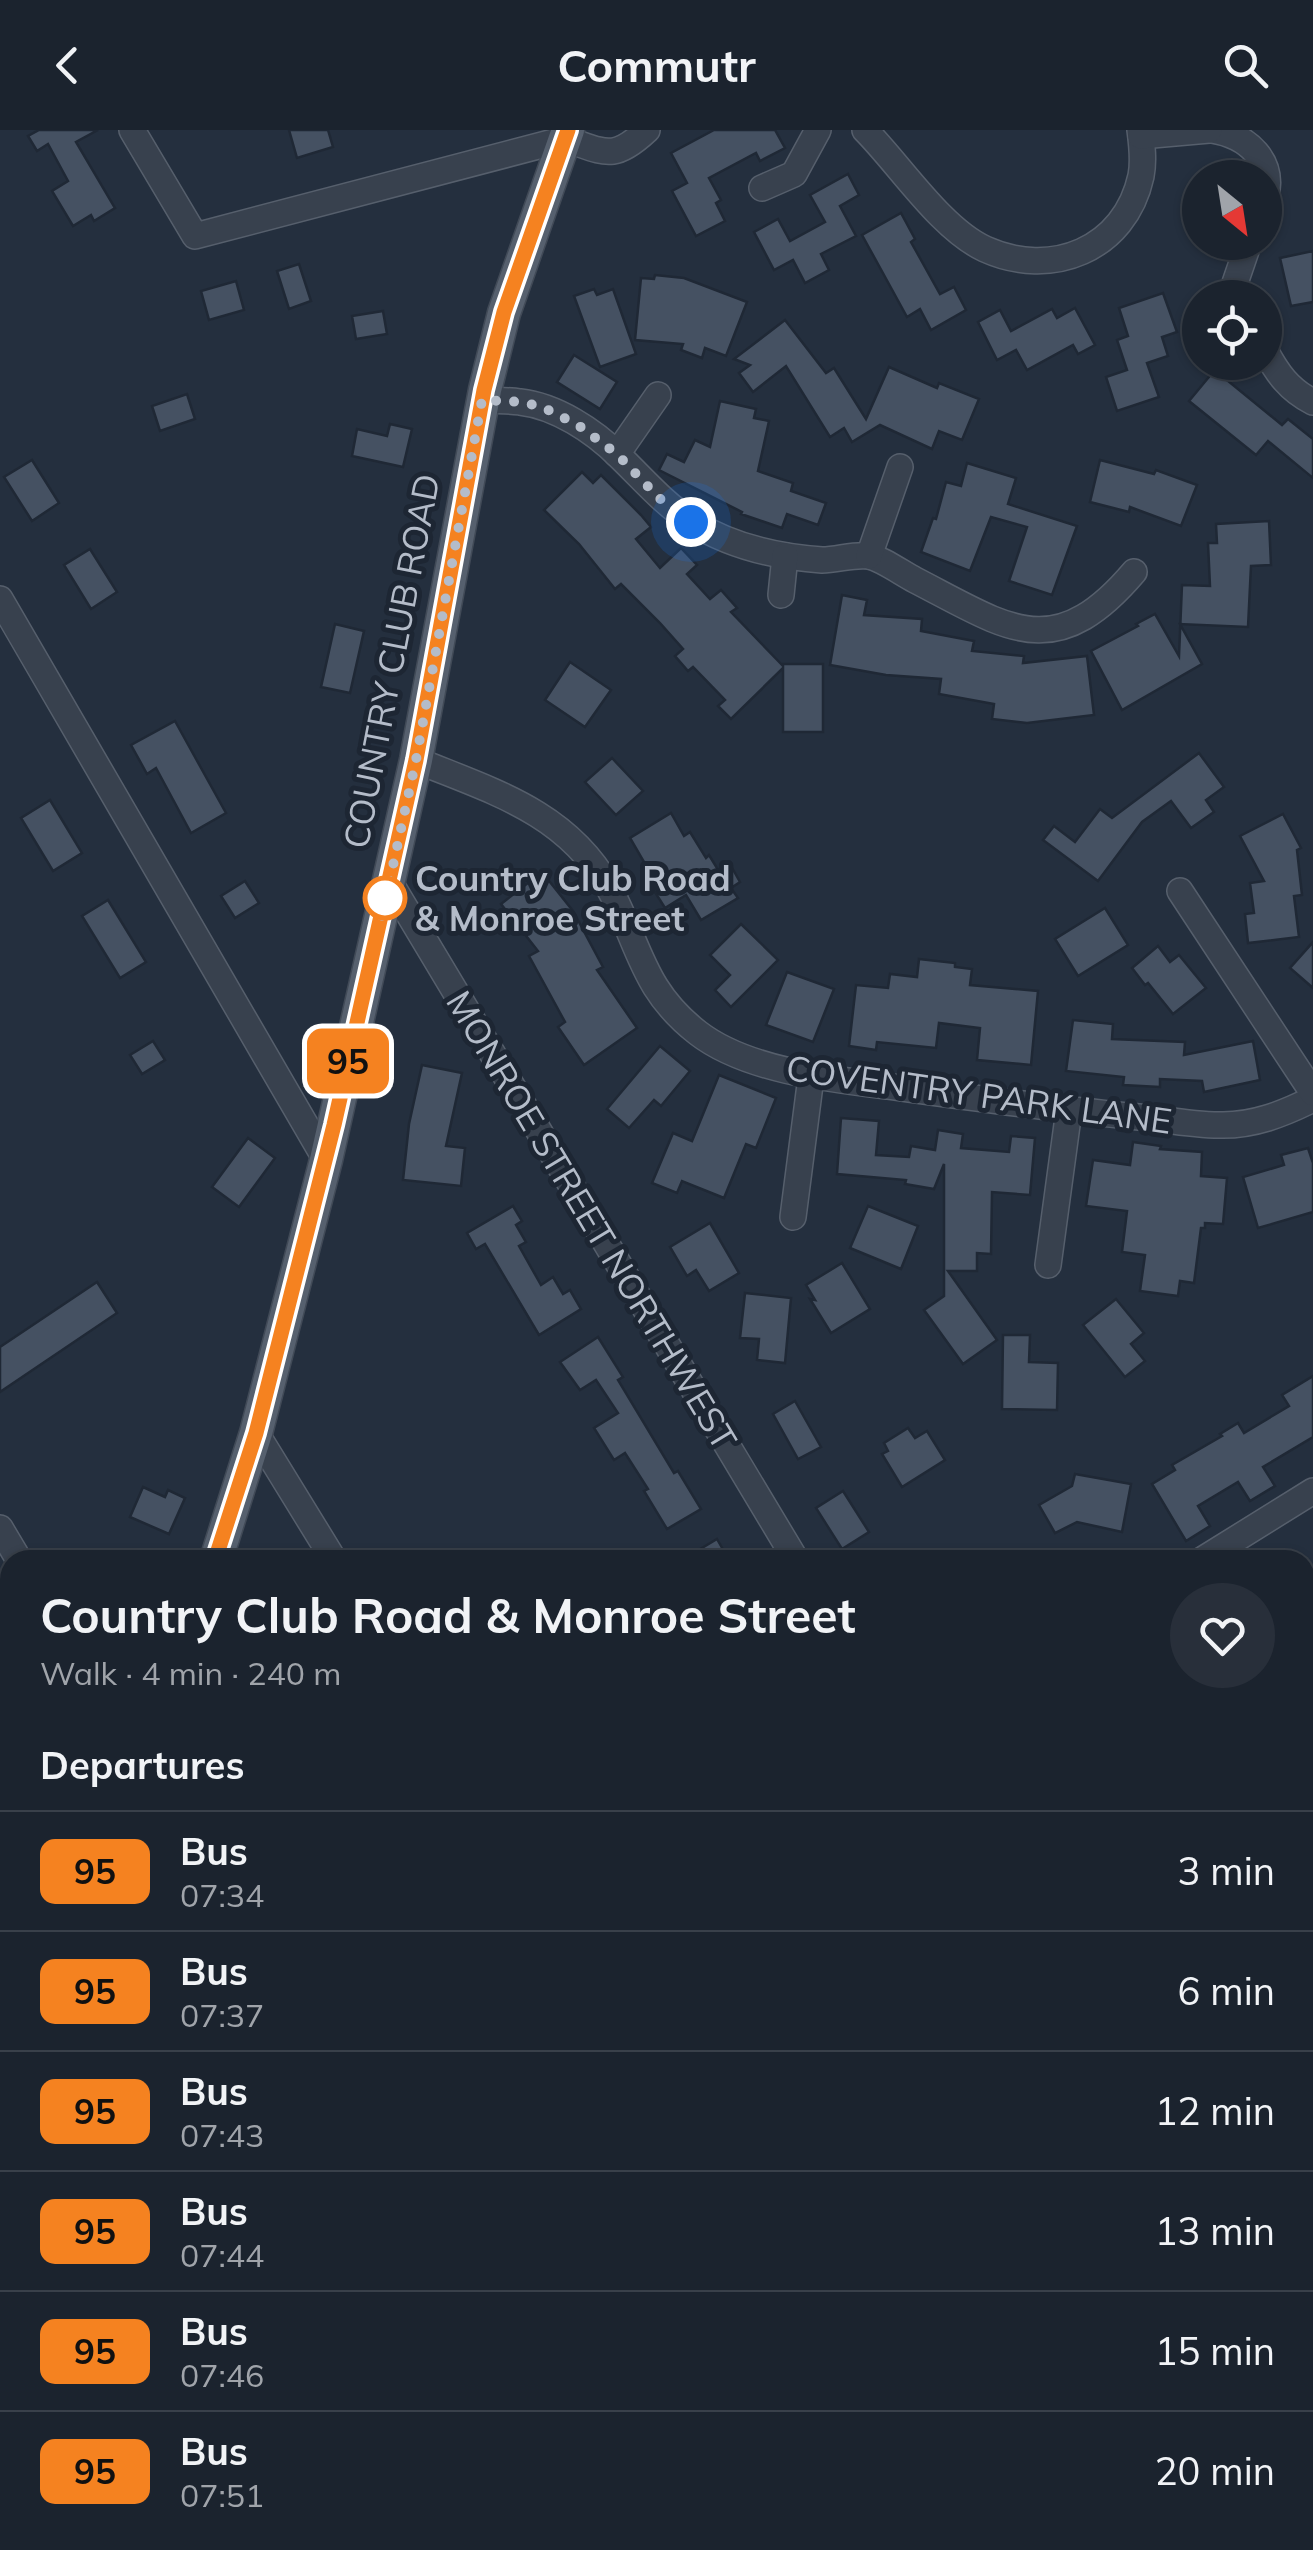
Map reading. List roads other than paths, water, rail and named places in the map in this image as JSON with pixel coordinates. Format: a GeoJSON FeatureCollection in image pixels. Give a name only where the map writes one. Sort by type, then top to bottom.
{"type":"FeatureCollection","features":[{"type":"Feature","properties":{"kind":"main road","name":"COUNTRY CLUB ROAD"},"geometry":{"type":"LineString","coordinates":[[219,1550],[256,1433],[326,1160],[416,760],[482,400],[504,312],[567,134]]}},
{"type":"Feature","properties":{"kind":"street"},"geometry":{"type":"LineString","coordinates":[[132,130],[195,236],[567,134],[613,152],[631,145],[647,130]]}},
{"type":"Feature","properties":{"kind":"street"},"geometry":{"type":"LineString","coordinates":[[762,188],[794,174],[818,130]]}},
{"type":"Feature","properties":{"kind":"street"},"geometry":{"type":"LineString","coordinates":[[865,130],[944,218],[968,238],[1013,257],[1044,260],[1092,248],[1122,221],[1141,175],[1140,133],[1231,133],[1261,160]]}},
{"type":"Feature","properties":{"kind":"street"},"geometry":{"type":"LineString","coordinates":[[1282,379],[1298,395],[1313,402]]}},
{"type":"Feature","properties":{"kind":"street"},"geometry":{"type":"LineString","coordinates":[[617,454],[658,395]]}},
{"type":"Feature","properties":{"kind":"street"},"geometry":{"type":"LineString","coordinates":[[482,400],[542,407],[587,430],[617,454],[659,498],[691,522],[732,542],[786,556],[826,560],[869,556],[1013,627],[1054,630],[1072,624],[1114,596],[1134,572]]}},
{"type":"Feature","properties":{"kind":"street"},"geometry":{"type":"LineString","coordinates":[[869,556],[900,467]]}},
{"type":"Feature","properties":{"kind":"street"},"geometry":{"type":"LineString","coordinates":[[782,596],[786,556]]}},
{"type":"Feature","properties":{"kind":"street"},"geometry":{"type":"LineString","coordinates":[[0,600],[326,1160]]}},
{"type":"Feature","properties":{"kind":"street","name":"COVENTRY PARK LANE"},"geometry":{"type":"LineString","coordinates":[[416,760],[512,799],[563,830],[607,885],[658,994],[702,1036],[728,1051],[812,1076],[1219,1126],[1280,1115],[1313,1096]]}},
{"type":"Feature","properties":{"kind":"street","name":"MONROE STREET NORTHWEST"},"geometry":{"type":"LineString","coordinates":[[389,880],[790,1550]]}},
{"type":"Feature","properties":{"kind":"street"},"geometry":{"type":"LineString","coordinates":[[1180,891],[1313,1096]]}},
{"type":"Feature","properties":{"kind":"street"},"geometry":{"type":"LineString","coordinates":[[793,1217],[812,1076]]}},
{"type":"Feature","properties":{"kind":"street"},"geometry":{"type":"LineString","coordinates":[[1048,1265],[1069,1110]]}},
{"type":"Feature","properties":{"kind":"street"},"geometry":{"type":"LineString","coordinates":[[256,1433],[328,1550]]}},
{"type":"Feature","properties":{"kind":"street"},"geometry":{"type":"LineString","coordinates":[[1218,1550],[1313,1491]]}},
{"type":"Feature","properties":{"kind":"street"},"geometry":{"type":"LineString","coordinates":[[0,1528],[13,1550]]}},
{"type":"Feature","properties":{"kind":"place","name":"Country Club Road & Monroe Street"},"geometry":{"type":"Point","coordinates":[385,898]}}]}
